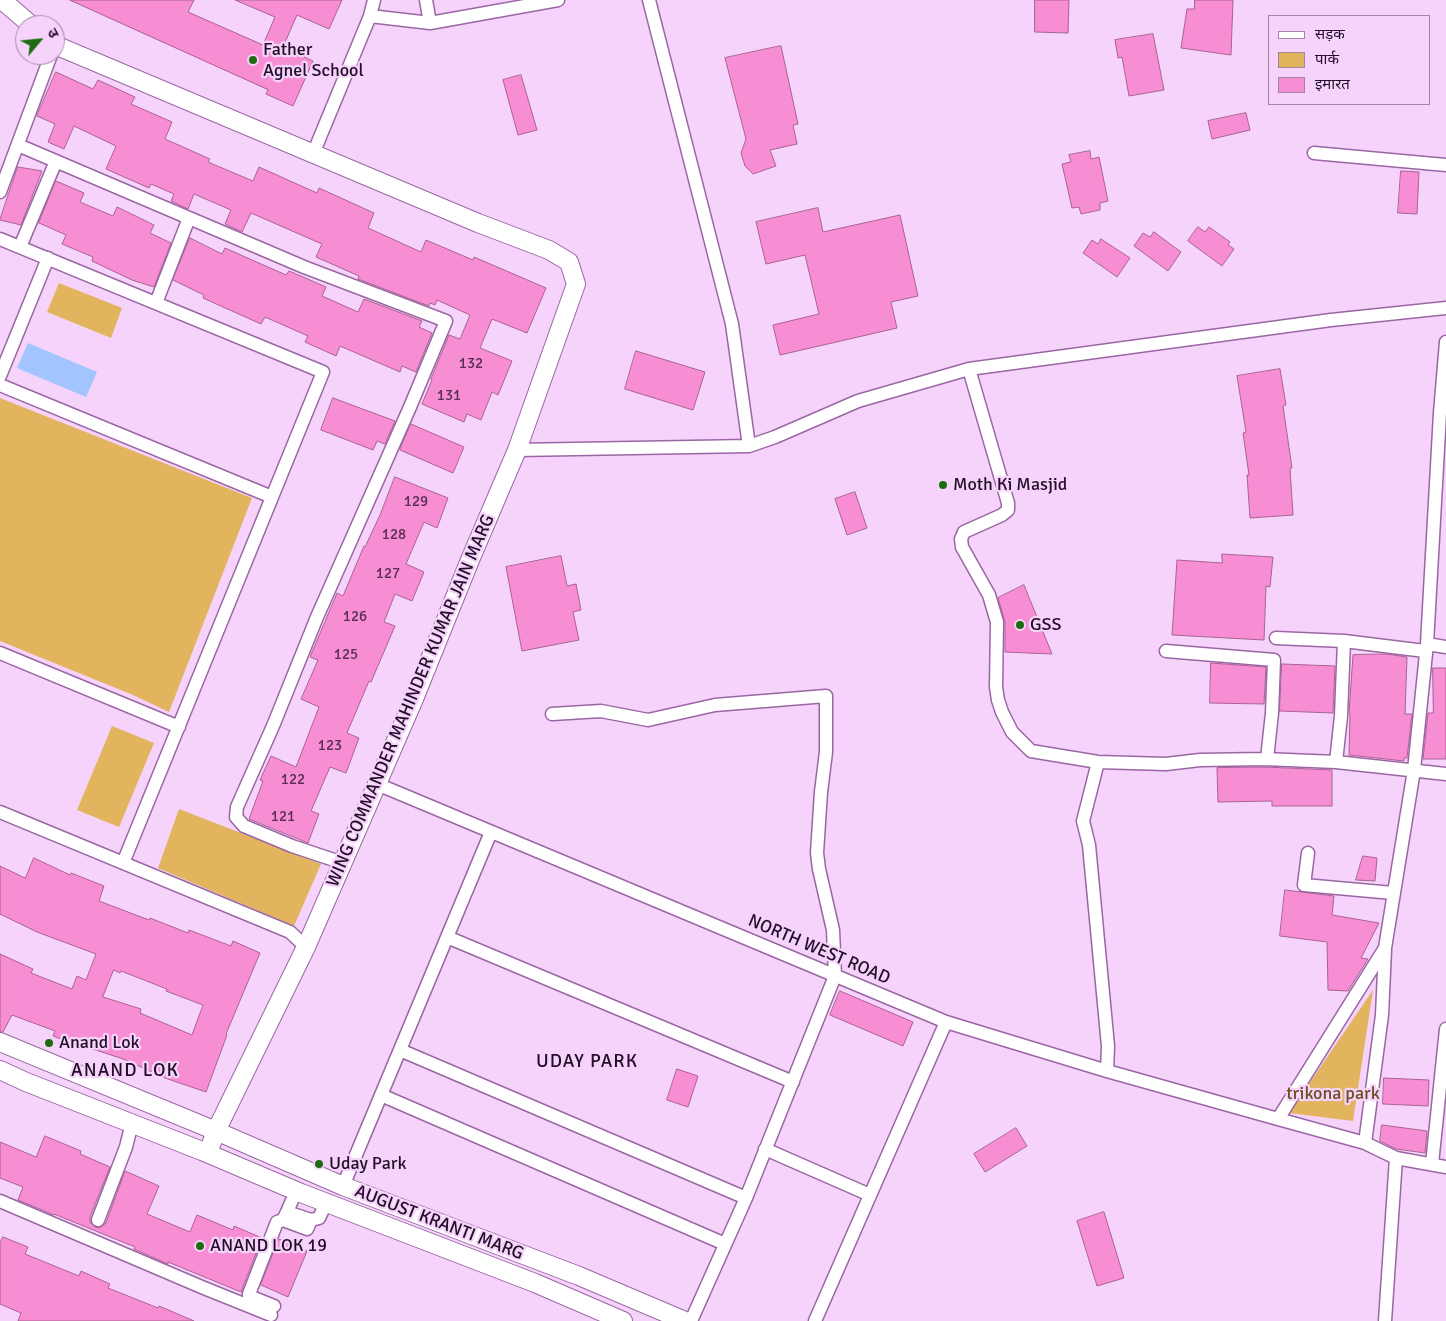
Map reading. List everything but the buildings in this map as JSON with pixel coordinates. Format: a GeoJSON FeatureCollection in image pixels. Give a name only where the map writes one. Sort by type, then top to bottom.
{"type":"FeatureCollection","features":[{"type":"Feature","properties":{"kind":"street"},"geometry":{"type":"LineString","coordinates":[[2,0],[19,15]]}},
{"type":"Feature","properties":{"kind":"street"},"geometry":{"type":"LineString","coordinates":[[65,49],[313,154],[370,16],[374,0]]}},
{"type":"Feature","properties":{"kind":"street"},"geometry":{"type":"LineString","coordinates":[[426,0],[430,23]]}},
{"type":"Feature","properties":{"kind":"street"},"geometry":{"type":"LineString","coordinates":[[370,16],[430,23],[558,0]]}},
{"type":"Feature","properties":{"kind":"street"},"geometry":{"type":"LineString","coordinates":[[649,0],[732,324],[749,446]]}},
{"type":"Feature","properties":{"kind":"street"},"geometry":{"type":"LineString","coordinates":[[0,192],[47,65]]}},
{"type":"Feature","properties":{"kind":"street"},"geometry":{"type":"LineString","coordinates":[[18,145],[304,267],[446,321],[237,807],[236,817],[244,826],[292,846],[343,863]]}},
{"type":"Feature","properties":{"kind":"street"},"geometry":{"type":"LineString","coordinates":[[1314,153],[1446,164]]}},
{"type":"Feature","properties":{"kind":"street","name":"WING COMMANDER MAHINDER KUMAR JAIN MARG"},"geometry":{"type":"LineString","coordinates":[[208,1153],[216,1131],[306,947],[414,699],[517,450],[576,284],[569,262],[549,250],[478,223],[313,154]]}},
{"type":"Feature","properties":{"kind":"street"},"geometry":{"type":"LineString","coordinates":[[20,247],[56,161]]}},
{"type":"Feature","properties":{"kind":"street"},"geometry":{"type":"LineString","coordinates":[[156,303],[189,218]]}},
{"type":"Feature","properties":{"kind":"street"},"geometry":{"type":"LineString","coordinates":[[0,238],[323,372],[124,863]]}},
{"type":"Feature","properties":{"kind":"street"},"geometry":{"type":"LineString","coordinates":[[0,376],[48,258]]}},
{"type":"Feature","properties":{"kind":"street"},"geometry":{"type":"LineString","coordinates":[[517,450],[749,446],[775,437],[858,401],[969,369],[1331,320],[1446,308]]}},
{"type":"Feature","properties":{"kind":"street"},"geometry":{"type":"LineString","coordinates":[[1365,1143],[1382,1015],[1385,948],[1414,770],[1426,647],[1439,423],[1446,342]]}},
{"type":"Feature","properties":{"kind":"street"},"geometry":{"type":"LineString","coordinates":[[969,369],[1008,503],[1008,510],[1002,516],[964,532],[960,539],[962,547],[989,595],[997,622],[996,687],[998,700],[1012,732],[1031,751],[1098,762],[1166,764],[1200,760],[1267,759],[1336,762],[1446,774]]}},
{"type":"Feature","properties":{"kind":"street"},"geometry":{"type":"LineString","coordinates":[[0,385],[272,497]]}},
{"type":"Feature","properties":{"kind":"street"},"geometry":{"type":"LineString","coordinates":[[1276,638],[1446,647]]}},
{"type":"Feature","properties":{"kind":"street"},"geometry":{"type":"LineString","coordinates":[[1336,762],[1341,716],[1344,641]]}},
{"type":"Feature","properties":{"kind":"street"},"geometry":{"type":"LineString","coordinates":[[1166,651],[1274,660],[1272,713],[1267,759]]}},
{"type":"Feature","properties":{"kind":"street"},"geometry":{"type":"LineString","coordinates":[[0,653],[179,727]]}},
{"type":"Feature","properties":{"kind":"street"},"geometry":{"type":"LineString","coordinates":[[552,714],[601,711],[648,720],[715,705],[826,696],[826,752],[817,853],[818,869],[832,930],[835,976],[746,1198],[690,1321]]}},
{"type":"Feature","properties":{"kind":"street"},"geometry":{"type":"LineString","coordinates":[[1098,762],[1083,821],[1089,845],[1108,1046],[1107,1071]]}},
{"type":"Feature","properties":{"kind":"street","name":"NORTH WEST ROAD"},"geometry":{"type":"LineString","coordinates":[[377,784],[946,1022],[1107,1071],[1365,1143],[1396,1158],[1446,1167]]}},
{"type":"Feature","properties":{"kind":"street"},"geometry":{"type":"LineString","coordinates":[[0,812],[290,932],[306,947]]}},
{"type":"Feature","properties":{"kind":"street"},"geometry":{"type":"LineString","coordinates":[[343,1186],[491,832]]}},
{"type":"Feature","properties":{"kind":"street"},"geometry":{"type":"LineString","coordinates":[[1308,853],[1304,885],[1393,893]]}},
{"type":"Feature","properties":{"kind":"street"},"geometry":{"type":"LineString","coordinates":[[447,937],[793,1082]]}},
{"type":"Feature","properties":{"kind":"street"},"geometry":{"type":"LineString","coordinates":[[1278,1119],[1385,948]]}},
{"type":"Feature","properties":{"kind":"street"},"geometry":{"type":"LineString","coordinates":[[815,1321],[946,1022]]}},
{"type":"Feature","properties":{"kind":"street"},"geometry":{"type":"LineString","coordinates":[[1432,1164],[1446,1029]]}},
{"type":"Feature","properties":{"kind":"street","name":"AUGUST KRANTI MARG"},"geometry":{"type":"LineString","coordinates":[[0,1042],[216,1131],[343,1186],[579,1276],[685,1321]]}},
{"type":"Feature","properties":{"kind":"street"},"geometry":{"type":"LineString","coordinates":[[400,1050],[746,1198]]}},
{"type":"Feature","properties":{"kind":"street","name":"AUGUST KRANTI MARG"},"geometry":{"type":"LineString","coordinates":[[0,1070],[26,1082],[208,1153],[326,1203],[535,1283],[623,1321]]}},
{"type":"Feature","properties":{"kind":"street"},"geometry":{"type":"LineString","coordinates":[[381,1095],[725,1244]]}},
{"type":"Feature","properties":{"kind":"street"},"geometry":{"type":"LineString","coordinates":[[98,1220],[126,1147],[132,1123]]}},
{"type":"Feature","properties":{"kind":"street"},"geometry":{"type":"LineString","coordinates":[[765,1149],[870,1195]]}},
{"type":"Feature","properties":{"kind":"street"},"geometry":{"type":"LineString","coordinates":[[1385,1321],[1396,1158]]}},
{"type":"Feature","properties":{"kind":"street"},"geometry":{"type":"LineString","coordinates":[[0,1201],[204,1288],[273,1310],[249,1296],[249,1294],[277,1222],[285,1216],[296,1191]]}},
{"type":"Feature","properties":{"kind":"street"},"geometry":{"type":"LineString","coordinates":[[285,1216],[307,1229],[311,1220],[319,1218],[326,1203]]}},
{"type":"Feature","properties":{"kind":"green space"},"geometry":{"type":"Polygon","coordinates":[[[59,283],[122,308],[111,338],[47,312],[59,283]]]}},
{"type":"Feature","properties":{"kind":"green space"},"geometry":{"type":"Polygon","coordinates":[[[0,398],[252,498],[169,712],[133,695],[0,641],[0,398]]]}},
{"type":"Feature","properties":{"kind":"green space"},"geometry":{"type":"Polygon","coordinates":[[[112,726],[154,743],[119,827],[77,810],[112,726]]]}},
{"type":"Feature","properties":{"kind":"green space"},"geometry":{"type":"Polygon","coordinates":[[[179,809],[321,864],[294,926],[158,868],[179,809]]]}},
{"type":"Feature","properties":{"kind":"green space","name":"trikona park"},"geometry":{"type":"Polygon","coordinates":[[[1373,990],[1353,1121],[1289,1113],[1373,990]]]}},
{"type":"Feature","properties":{"kind":"water"},"geometry":{"type":"Polygon","coordinates":[[[28,343],[97,372],[86,397],[17,368],[28,343]]]}},
{"type":"Feature","properties":{"kind":"place","name":"Father Agnel School"},"geometry":{"type":"Point","coordinates":[253,60]}},
{"type":"Feature","properties":{"kind":"place","name":"Moth Ki Masjid"},"geometry":{"type":"Point","coordinates":[943,485]}},
{"type":"Feature","properties":{"kind":"place","name":"GSS"},"geometry":{"type":"Point","coordinates":[1020,625]}},
{"type":"Feature","properties":{"kind":"place","name":"Anand Lok"},"geometry":{"type":"Point","coordinates":[49,1043]}},
{"type":"Feature","properties":{"kind":"place","name":"Uday Park"},"geometry":{"type":"Point","coordinates":[319,1164]}},
{"type":"Feature","properties":{"kind":"place","name":"ANAND LOK 19"},"geometry":{"type":"Point","coordinates":[200,1246]}},
{"type":"Feature","properties":{"kind":"district","name":"UDAY PARK"},"geometry":{"type":"Point","coordinates":[587,1062]}},
{"type":"Feature","properties":{"kind":"district","name":"ANAND LOK"},"geometry":{"type":"Point","coordinates":[125,1071]}}]}
